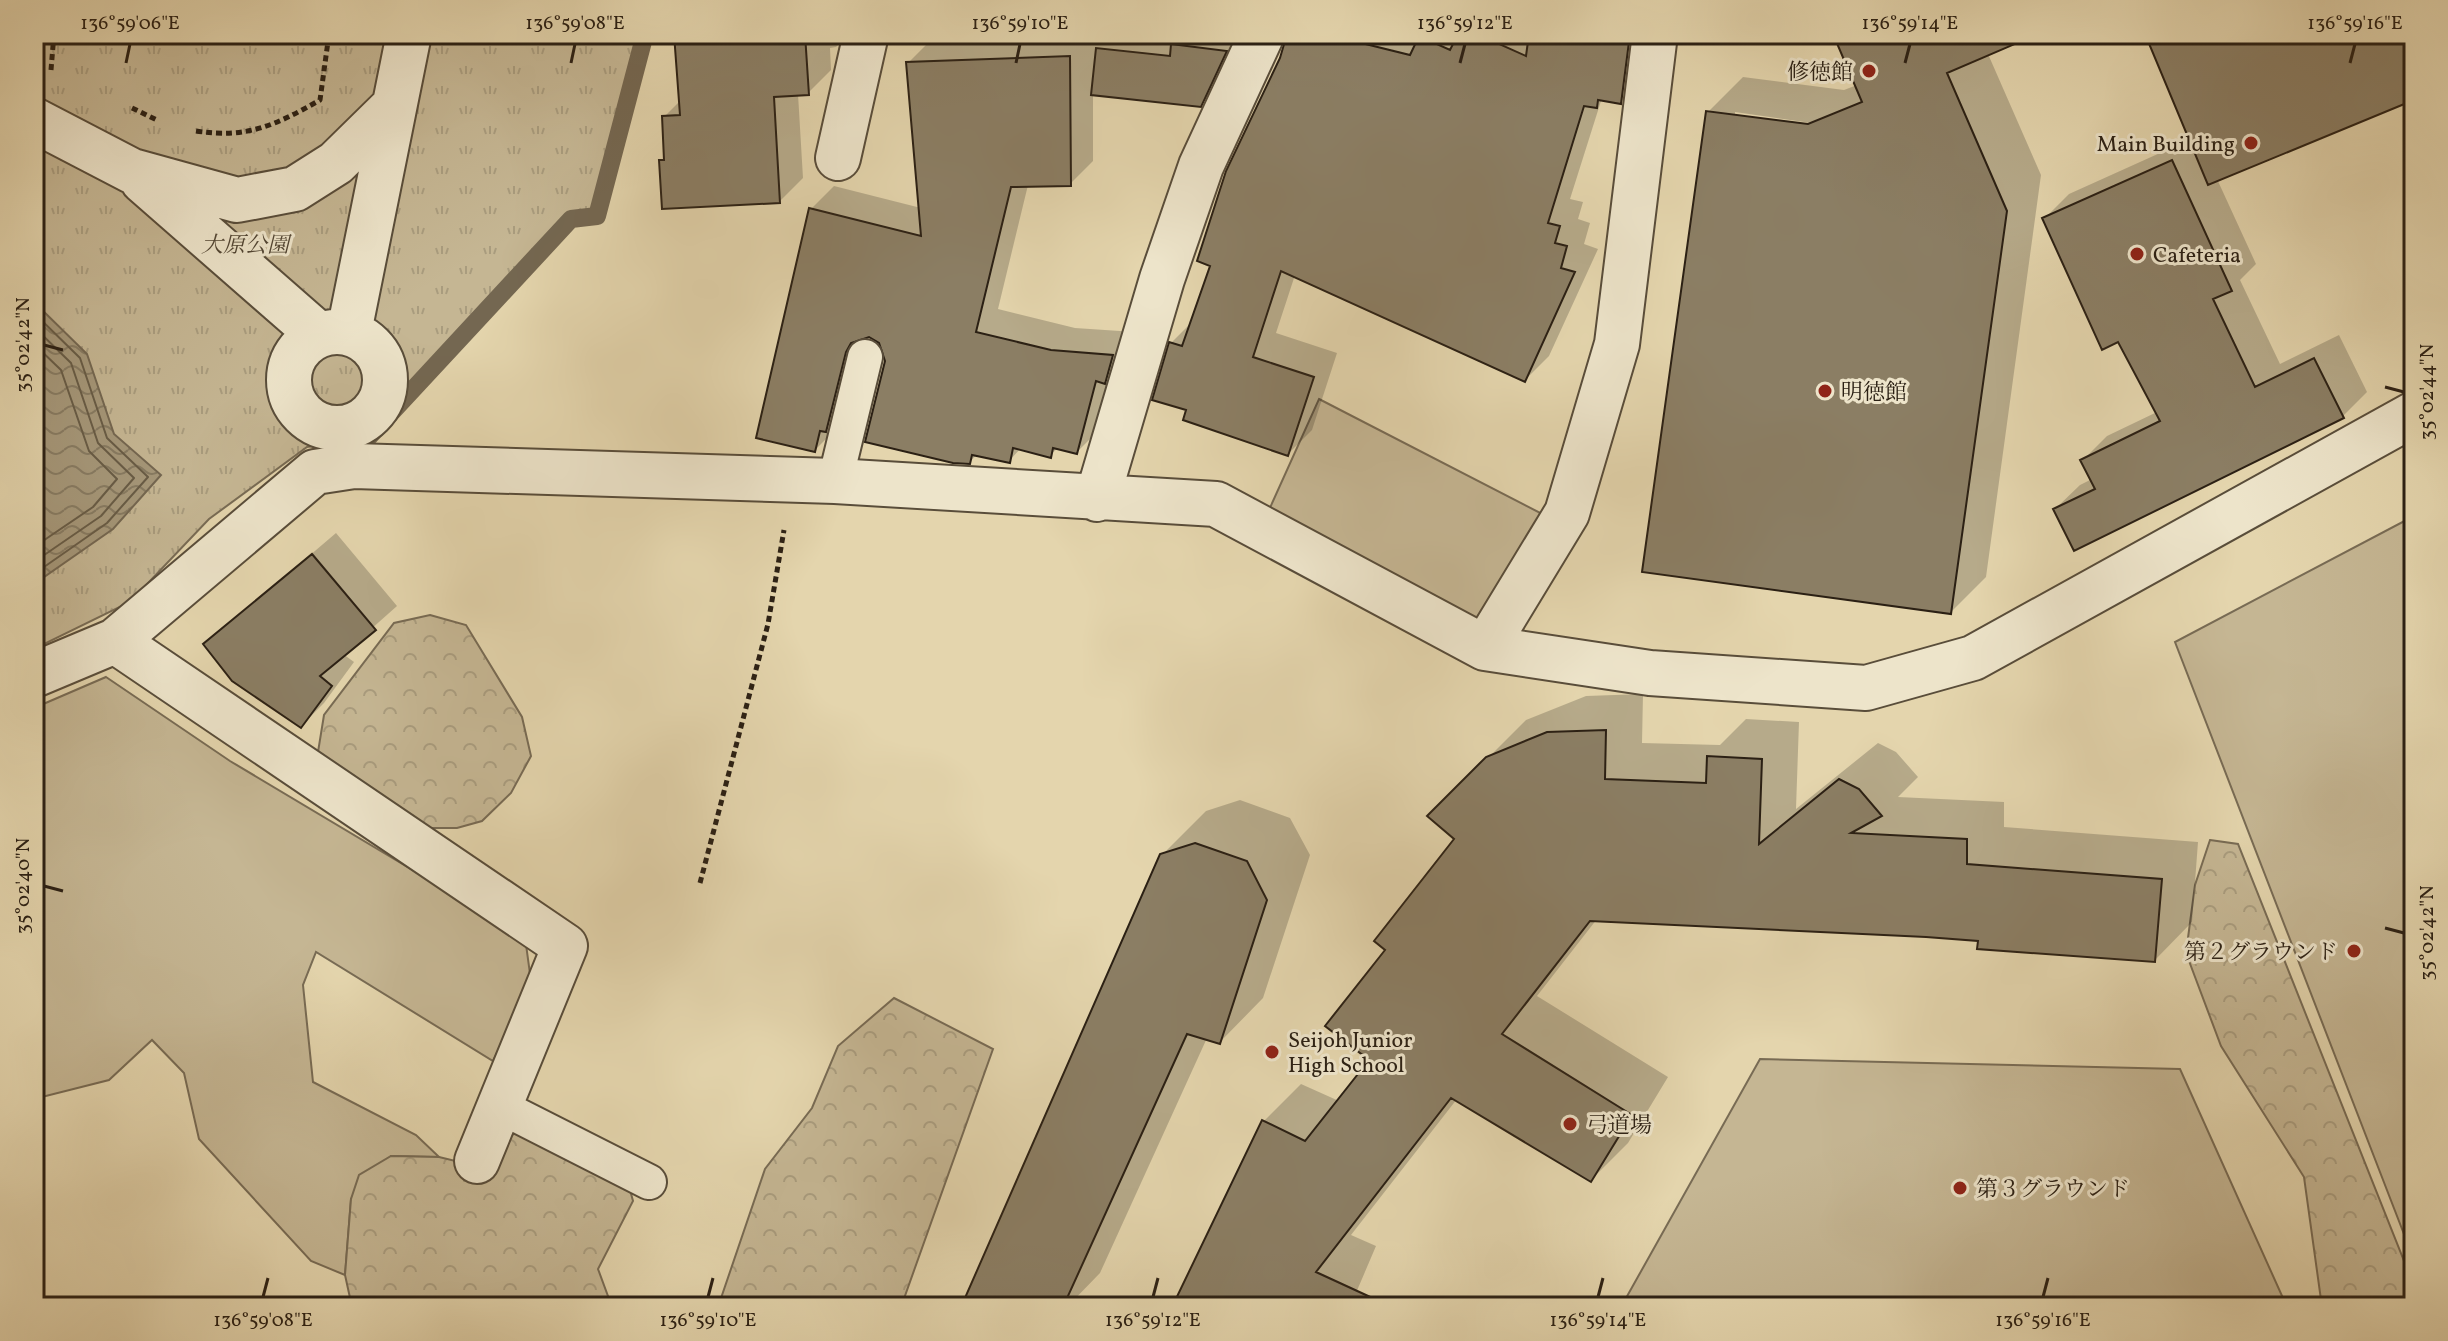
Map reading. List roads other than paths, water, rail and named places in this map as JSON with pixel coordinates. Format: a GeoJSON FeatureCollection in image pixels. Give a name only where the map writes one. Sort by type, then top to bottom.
{"type":"FeatureCollection","features":[{"type":"Feature","properties":{"kind":"street"},"geometry":{"type":"LineString","coordinates":[[34,120],[132,171],[334,333],[409,34]]}},
{"type":"Feature","properties":{"kind":"street"},"geometry":{"type":"LineString","coordinates":[[838,158],[866,34]]}},
{"type":"Feature","properties":{"kind":"street"},"geometry":{"type":"LineString","coordinates":[[1097,499],[1162,279],[1201,166],[1262,34]]}},
{"type":"Feature","properties":{"kind":"street"},"geometry":{"type":"LineString","coordinates":[[1485,648],[1567,513],[1617,344],[1655,34]]}},
{"type":"Feature","properties":{"kind":"street"},"geometry":{"type":"LineString","coordinates":[[132,171],[237,200],[295,189],[336,163],[392,108]]}},
{"type":"Feature","properties":{"kind":"street"},"geometry":{"type":"LineString","coordinates":[[34,675],[115,641],[315,472],[354,466],[835,481],[1216,504],[1485,648],[1650,673],[1866,688],[1973,658],[2414,414]]}},
{"type":"Feature","properties":{"kind":"street"},"geometry":{"type":"LineString","coordinates":[[115,641],[565,946],[477,1161]]}},
{"type":"Feature","properties":{"kind":"lane"},"geometry":{"type":"LineString","coordinates":[[835,481],[865,357]]}},
{"type":"Feature","properties":{"kind":"lane"},"geometry":{"type":"LineString","coordinates":[[499,1106],[649,1182]]}},
{"type":"Feature","properties":{"kind":"water"},"geometry":{"type":"Polygon","coordinates":[[[34,302],[87,354],[114,434],[161,475],[113,529],[34,584],[34,302]]]}},
{"type":"Feature","properties":{"kind":"waterway"},"geometry":{"type":"LineString","coordinates":[[367,439],[571,219],[597,216],[645,34]]}},
{"type":"Feature","properties":{"kind":"place","name":"修徳館"},"geometry":{"type":"Point","coordinates":[1869,71]}},
{"type":"Feature","properties":{"kind":"place","name":"Main Building"},"geometry":{"type":"Point","coordinates":[2251,143]}},
{"type":"Feature","properties":{"kind":"place","name":"Cafeteria"},"geometry":{"type":"Point","coordinates":[2137,254]}},
{"type":"Feature","properties":{"kind":"place","name":"明徳館"},"geometry":{"type":"Point","coordinates":[1825,391]}},
{"type":"Feature","properties":{"kind":"place","name":"第２グラウンド"},"geometry":{"type":"Point","coordinates":[2354,951]}},
{"type":"Feature","properties":{"kind":"place","name":"Seijoh Junior High School"},"geometry":{"type":"Point","coordinates":[1272,1052]}},
{"type":"Feature","properties":{"kind":"place","name":"弓道場"},"geometry":{"type":"Point","coordinates":[1570,1124]}},
{"type":"Feature","properties":{"kind":"place","name":"第３グラウンド"},"geometry":{"type":"Point","coordinates":[1960,1188]}},
{"type":"Feature","properties":{"kind":"park label","name":"大原公園"},"geometry":{"type":"Point","coordinates":[245,244]}}]}
